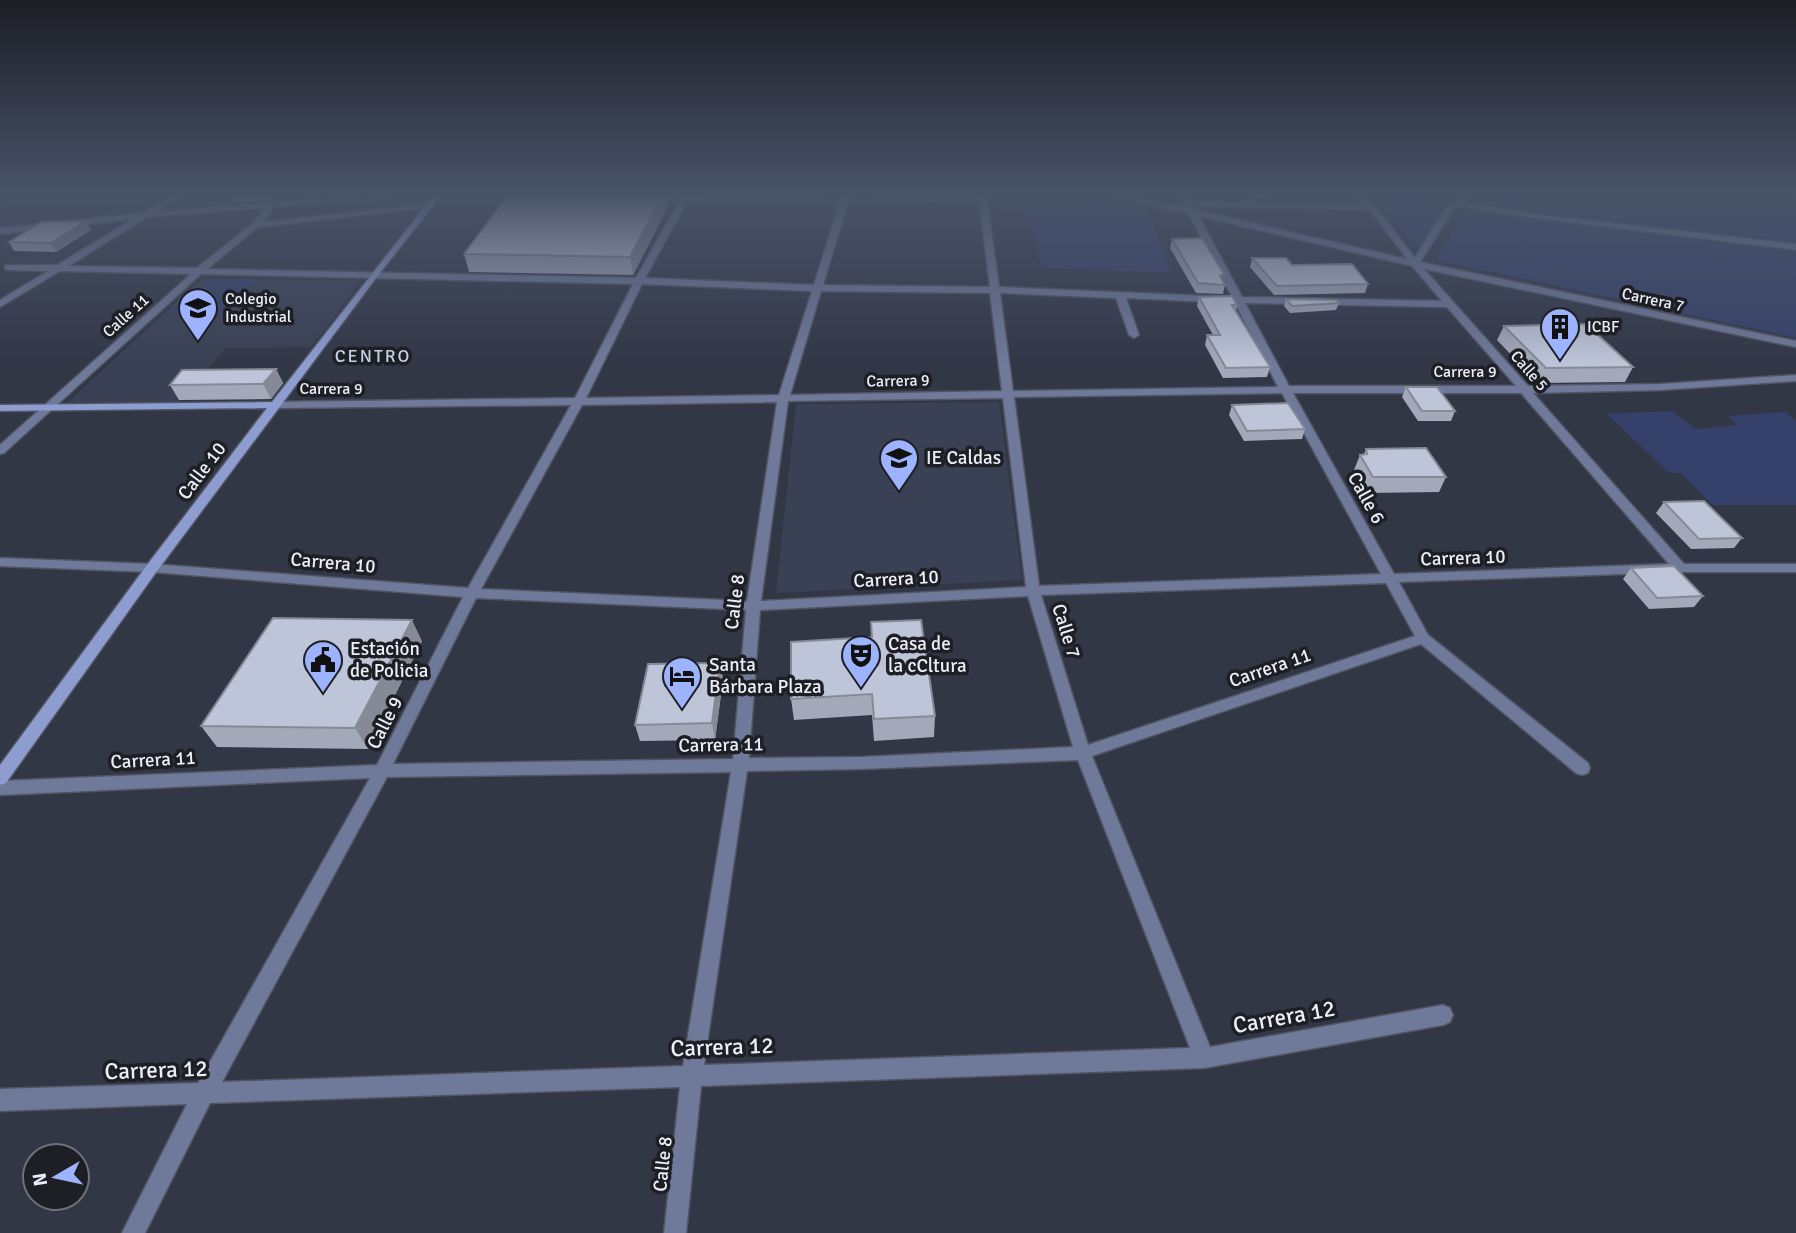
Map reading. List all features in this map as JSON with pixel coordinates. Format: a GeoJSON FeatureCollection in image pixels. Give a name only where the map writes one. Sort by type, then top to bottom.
{"type":"FeatureCollection","features":[{"type":"Feature","properties":{"kind":"main road","name":"Calle 10"},"geometry":{"type":"LineString","coordinates":[[0,778],[152,568],[393,250]]}},
{"type":"Feature","properties":{"kind":"main road","name":"Carrera 9"},"geometry":{"type":"LineString","coordinates":[[0,408],[277,405]]}},
{"type":"Feature","properties":{"kind":"street"},"geometry":{"type":"LineString","coordinates":[[0,304],[91,250]]}},
{"type":"Feature","properties":{"kind":"street","name":"Calle 11"},"geometry":{"type":"LineString","coordinates":[[0,451],[226,250]]}},
{"type":"Feature","properties":{"kind":"street","name":"Calle 9"},"geometry":{"type":"LineString","coordinates":[[133,1233],[203,1095],[382,771],[472,593],[579,403],[657,250]]}},
{"type":"Feature","properties":{"kind":"street","name":"Calle 8"},"geometry":{"type":"LineString","coordinates":[[675,1233],[692,1074],[740,766],[753,606],[783,399],[830,250]]}},
{"type":"Feature","properties":{"kind":"street","name":"Calle 7"},"geometry":{"type":"LineString","coordinates":[[991,250],[1033,591],[1083,753],[1203,1058]]}},
{"type":"Feature","properties":{"kind":"street","name":"Calle 6"},"geometry":{"type":"LineString","coordinates":[[1212,250],[1285,389],[1423,638],[1583,768]]}},
{"type":"Feature","properties":{"kind":"street","name":"Carrera 7"},"geometry":{"type":"LineString","coordinates":[[1362,250],[1415,264],[1796,344]]}},
{"type":"Feature","properties":{"kind":"street","name":"Calle 5"},"geometry":{"type":"LineString","coordinates":[[1404,250],[1680,568]]}},
{"type":"Feature","properties":{"kind":"street"},"geometry":{"type":"LineString","coordinates":[[1415,264],[1424,250]]}},
{"type":"Feature","properties":{"kind":"street"},"geometry":{"type":"LineString","coordinates":[[8,267],[639,281],[818,288],[997,289],[1238,300],[1450,304]]}},
{"type":"Feature","properties":{"kind":"street"},"geometry":{"type":"LineString","coordinates":[[1121,295],[1134,335]]}},
{"type":"Feature","properties":{"kind":"street","name":"Carrera 9"},"geometry":{"type":"LineString","coordinates":[[277,405],[579,403],[1285,389],[1688,386],[1796,378]]}},
{"type":"Feature","properties":{"kind":"street"},"geometry":{"type":"LineString","coordinates":[[1780,380],[1796,392]]}},
{"type":"Feature","properties":{"kind":"street","name":"Carrera 10"},"geometry":{"type":"LineString","coordinates":[[0,562],[152,568],[472,593],[753,606],[1033,591],[1680,568],[1796,568]]}},
{"type":"Feature","properties":{"kind":"street","name":"Carrera 11"},"geometry":{"type":"LineString","coordinates":[[0,789],[382,771],[740,766],[1083,753],[1423,638]]}},
{"type":"Feature","properties":{"kind":"street","name":"Carrera 12"},"geometry":{"type":"LineString","coordinates":[[0,1100],[1203,1058],[1443,1015]]}},
{"type":"Feature","properties":{"kind":"shaded area"},"geometry":{"type":"Polygon","coordinates":[[[1037,250],[1162,250],[1171,273],[1041,268],[1037,250]]]}},
{"type":"Feature","properties":{"kind":"shaded area"},"geometry":{"type":"Polygon","coordinates":[[[1419,250],[1429,250],[1425,256],[1419,250]]]}},
{"type":"Feature","properties":{"kind":"shaded area"},"geometry":{"type":"Polygon","coordinates":[[[1442,250],[1796,250],[1796,338],[1436,260],[1442,250]]]}},
{"type":"Feature","properties":{"kind":"shaded area"},"geometry":{"type":"Polygon","coordinates":[[[202,279],[362,280],[311,347],[226,348],[177,404],[68,402],[202,279]]]}},
{"type":"Feature","properties":{"kind":"shaded area"},"geometry":{"type":"Polygon","coordinates":[[[209,279],[259,279],[223,314],[170,314],[209,279]]]}},
{"type":"Feature","properties":{"kind":"shaded area","name":"IE Caldas"},"geometry":{"type":"Polygon","coordinates":[[[999,402],[1022,580],[776,593],[796,404],[999,402]]]}},
{"type":"Feature","properties":{"kind":"shaded area"},"geometry":{"type":"Polygon","coordinates":[[[1671,411],[1696,429],[1737,425],[1728,416],[1785,412],[1796,421],[1796,505],[1713,505],[1681,473],[1669,473],[1607,414],[1671,411]]]}},
{"type":"Feature","properties":{"kind":"building"},"geometry":{"type":"Polygon","coordinates":[[[467,250],[634,250],[630,257],[464,254],[467,250]]]}},
{"type":"Feature","properties":{"kind":"building"},"geometry":{"type":"Polygon","coordinates":[[[1178,250],[1209,250],[1224,274],[1220,276],[1225,285],[1198,283],[1178,250]]]}},
{"type":"Feature","properties":{"kind":"building"},"geometry":{"type":"Polygon","coordinates":[[[1252,258],[1286,258],[1292,265],[1352,264],[1368,284],[1277,286],[1252,258]]]}},
{"type":"Feature","properties":{"kind":"building"},"geometry":{"type":"Polygon","coordinates":[[[1232,296],[1237,305],[1232,305],[1270,367],[1226,368],[1207,335],[1220,335],[1199,297],[1232,296]]]}},
{"type":"Feature","properties":{"kind":"building"},"geometry":{"type":"Polygon","coordinates":[[[1286,299],[1337,300],[1339,303],[1292,306],[1286,299]]]}},
{"type":"Feature","properties":{"kind":"building"},"geometry":{"type":"Polygon","coordinates":[[[1586,324],[1633,367],[1546,368],[1504,326],[1586,324]]]}},
{"type":"Feature","properties":{"kind":"building"},"geometry":{"type":"Polygon","coordinates":[[[276,369],[263,384],[170,385],[182,370],[276,369]]]}},
{"type":"Feature","properties":{"kind":"building"},"geometry":{"type":"Polygon","coordinates":[[[1406,387],[1437,387],[1455,411],[1422,411],[1406,387]]]}},
{"type":"Feature","properties":{"kind":"building"},"geometry":{"type":"Polygon","coordinates":[[[1288,403],[1305,429],[1247,431],[1232,405],[1288,403]]]}},
{"type":"Feature","properties":{"kind":"building"},"geometry":{"type":"Polygon","coordinates":[[[1426,448],[1446,477],[1373,477],[1360,455],[1367,454],[1366,449],[1426,448]]]}},
{"type":"Feature","properties":{"kind":"building"},"geometry":{"type":"Polygon","coordinates":[[[1704,501],[1742,538],[1699,539],[1664,502],[1704,501]]]}},
{"type":"Feature","properties":{"kind":"building"},"geometry":{"type":"Polygon","coordinates":[[[1674,566],[1703,596],[1657,598],[1631,568],[1674,566]]]}},
{"type":"Feature","properties":{"kind":"building","name":"Estación de Policia"},"geometry":{"type":"Polygon","coordinates":[[[273,618],[412,620],[355,728],[201,726],[273,618]]]}},
{"type":"Feature","properties":{"kind":"building","name":"Casa de la cCltura"},"geometry":{"type":"Polygon","coordinates":[[[921,620],[935,716],[874,719],[872,694],[791,699],[791,642],[872,637],[871,622],[921,620]]]}},
{"type":"Feature","properties":{"kind":"building","name":"Santa Bárbara Plaza"},"geometry":{"type":"Polygon","coordinates":[[[720,663],[712,723],[635,725],[648,664],[720,663]]]}},
{"type":"Feature","properties":{"kind":"place","name":"Colegio Industrial"},"geometry":{"type":"Point","coordinates":[198,342]}},
{"type":"Feature","properties":{"kind":"place","name":"ICBF"},"geometry":{"type":"Point","coordinates":[1560,361]}},
{"type":"Feature","properties":{"kind":"place","name":"IE Caldas"},"geometry":{"type":"Point","coordinates":[899,492]}},
{"type":"Feature","properties":{"kind":"place","name":"Casa de la cCltura"},"geometry":{"type":"Point","coordinates":[861,689]}},
{"type":"Feature","properties":{"kind":"place","name":"Estación de Policia"},"geometry":{"type":"Point","coordinates":[323,694]}},
{"type":"Feature","properties":{"kind":"place","name":"Santa Bárbara Plaza"},"geometry":{"type":"Point","coordinates":[682,710]}},
{"type":"Feature","properties":{"kind":"district","name":"CENTRO"},"geometry":{"type":"Point","coordinates":[373,356]}}]}
